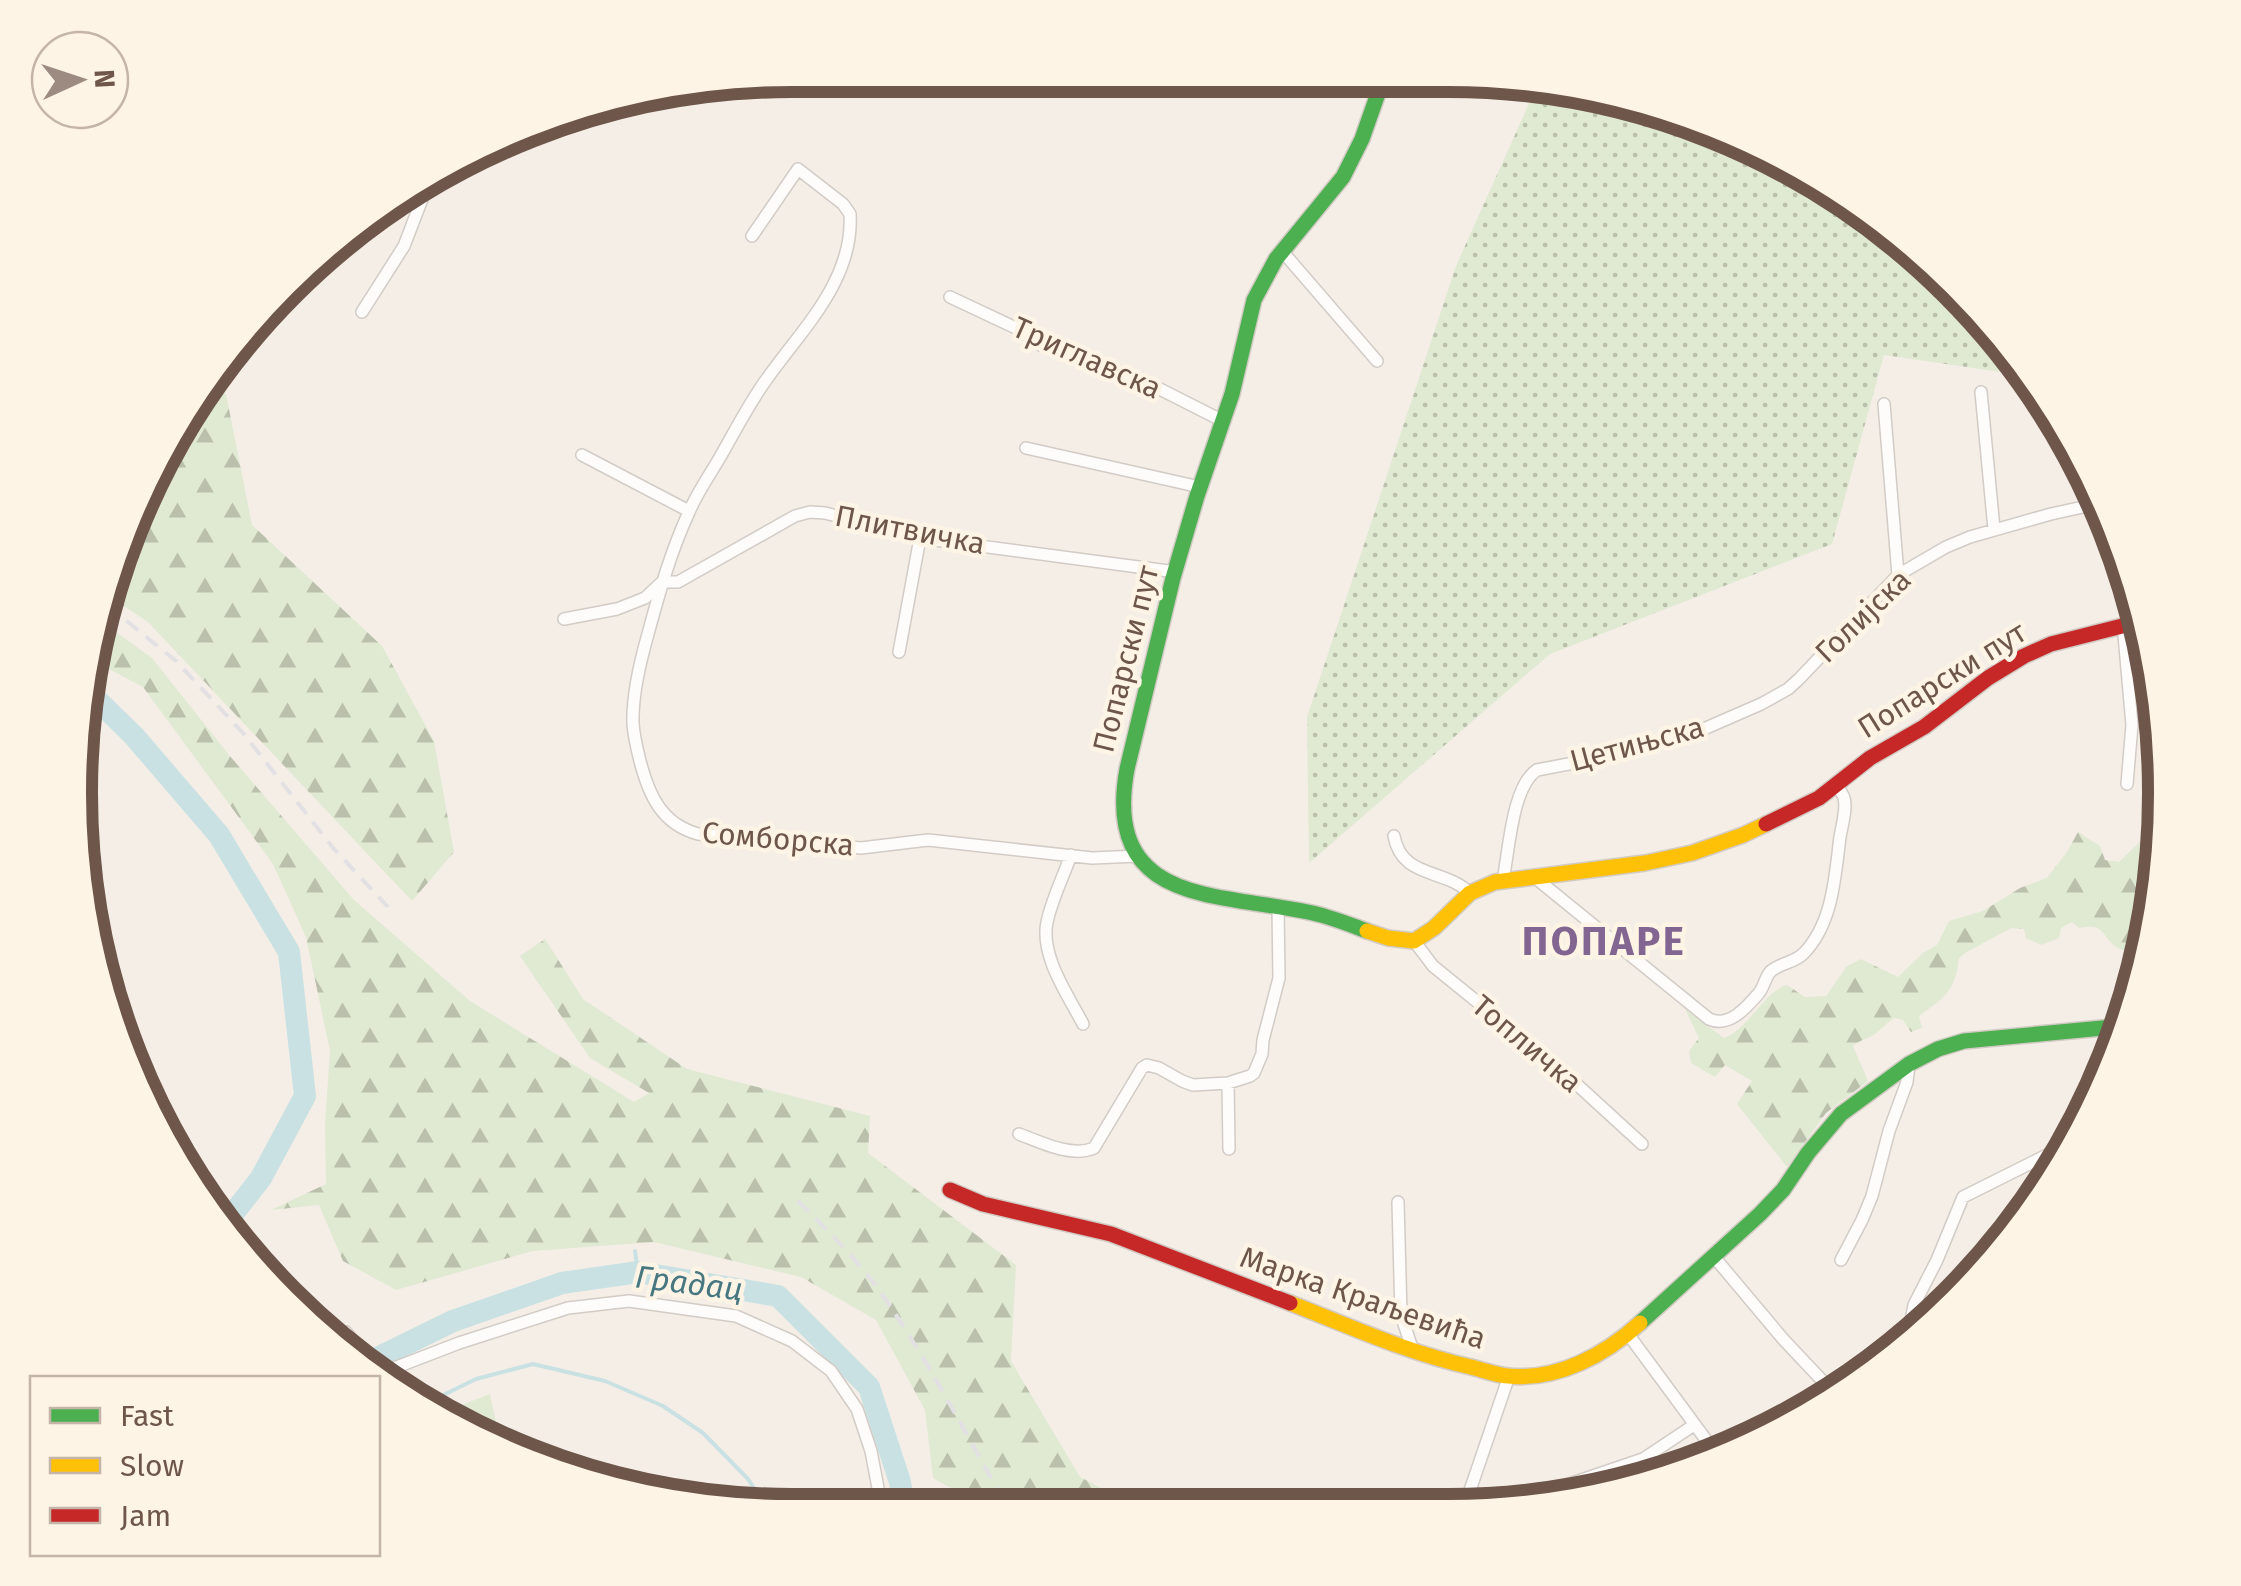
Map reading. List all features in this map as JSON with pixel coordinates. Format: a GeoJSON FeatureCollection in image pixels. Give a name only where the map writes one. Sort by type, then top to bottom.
{"type":"FeatureCollection","features":[{"type":"Feature","properties":{"kind":"street","name":"Попарски пут"},"geometry":{"type":"LineString","coordinates":[[1138,856],[1125,823],[1124,787],[1176,572],[1232,394],[1250,310],[1260,284],[1282,252],[1336,188],[1350,165],[1379,92]]}},
{"type":"Feature","properties":{"kind":"street","name":"Сомборска"},"geometry":{"type":"LineString","coordinates":[[752,236],[798,169],[848,209],[851,220],[837,277],[823,303],[764,383],[689,511],[662,582],[634,703],[638,754],[650,792],[671,822],[698,834],[862,848],[928,840],[1110,858],[1138,856]]}},
{"type":"Feature","properties":{"kind":"street"},"geometry":{"type":"LineString","coordinates":[[362,312],[404,246],[422,199]]}},
{"type":"Feature","properties":{"kind":"street"},"geometry":{"type":"LineString","coordinates":[[1282,252],[1377,361]]}},
{"type":"Feature","properties":{"kind":"street","name":"Триглавска"},"geometry":{"type":"LineString","coordinates":[[950,297],[1018,329],[1038,344],[1138,378],[1223,421]]}},
{"type":"Feature","properties":{"kind":"street"},"geometry":{"type":"LineString","coordinates":[[1981,392],[1994,529]]}},
{"type":"Feature","properties":{"kind":"street"},"geometry":{"type":"LineString","coordinates":[[1884,404],[1898,574]]}},
{"type":"Feature","properties":{"kind":"street"},"geometry":{"type":"LineString","coordinates":[[1026,448],[1200,488]]}},
{"type":"Feature","properties":{"kind":"street"},"geometry":{"type":"LineString","coordinates":[[582,456],[689,511]]}},
{"type":"Feature","properties":{"kind":"street","name":"Голијска"},"geometry":{"type":"LineString","coordinates":[[1798,679],[1898,574],[1946,547],[1994,529],[2087,506]]}},
{"type":"Feature","properties":{"kind":"street","name":"Плитвичка"},"geometry":{"type":"LineString","coordinates":[[564,620],[616,609],[644,598],[662,582],[678,582],[803,513],[825,512],[920,538],[1176,572]]}},
{"type":"Feature","properties":{"kind":"street"},"geometry":{"type":"LineString","coordinates":[[899,652],[920,538]]}},
{"type":"Feature","properties":{"kind":"street","name":"Попарски пут"},"geometry":{"type":"LineString","coordinates":[[1414,941],[1434,928],[1470,893],[1488,884],[1610,869],[1692,853],[1743,834],[1819,798],[1870,758],[1924,727],[2024,656],[2052,644],[2128,623]]}},
{"type":"Feature","properties":{"kind":"street"},"geometry":{"type":"LineString","coordinates":[[2124,624],[2132,725],[2128,784]]}},
{"type":"Feature","properties":{"kind":"street","name":"Цетињска"},"geometry":{"type":"LineString","coordinates":[[1503,880],[1521,790],[1538,770],[1690,735],[1761,704],[1798,679]]}},
{"type":"Feature","properties":{"kind":"street"},"geometry":{"type":"LineString","coordinates":[[1533,876],[1709,1019],[1726,1022],[1760,992],[1771,971],[1807,951],[1822,924],[1836,876],[1844,810],[1844,797],[1836,784]]}},
{"type":"Feature","properties":{"kind":"street"},"geometry":{"type":"LineString","coordinates":[[1394,836],[1405,860],[1454,881],[1470,893]]}},
{"type":"Feature","properties":{"kind":"street"},"geometry":{"type":"LineString","coordinates":[[1072,855],[1047,920],[1046,936],[1053,966],[1083,1024]]}},
{"type":"Feature","properties":{"kind":"street"},"geometry":{"type":"LineString","coordinates":[[1138,856],[1163,879],[1185,890],[1310,912],[1381,936],[1414,941]]}},
{"type":"Feature","properties":{"kind":"street"},"geometry":{"type":"LineString","coordinates":[[1019,1134],[1068,1150],[1089,1151],[1147,1065],[1193,1085],[1228,1083],[1254,1073],[1279,978],[1278,908]]}},
{"type":"Feature","properties":{"kind":"street","name":"Топличка"},"geometry":{"type":"LineString","coordinates":[[1414,941],[1433,966],[1560,1069],[1642,1144]]}},
{"type":"Feature","properties":{"kind":"street","name":"Марка Краљевића"},"geometry":{"type":"LineString","coordinates":[[950,1190],[983,1204],[1110,1234],[1413,1351],[1509,1376],[1538,1375],[1591,1359],[1628,1334],[1783,1190],[1841,1114],[1909,1064],[1964,1041],[2107,1028]]}},
{"type":"Feature","properties":{"kind":"street"},"geometry":{"type":"LineString","coordinates":[[1840,1260],[1872,1196],[1909,1064]]}},
{"type":"Feature","properties":{"kind":"street"},"geometry":{"type":"LineString","coordinates":[[1228,1083],[1230,1149]]}},
{"type":"Feature","properties":{"kind":"street"},"geometry":{"type":"LineString","coordinates":[[1911,1319],[1963,1197],[2047,1155]]}},
{"type":"Feature","properties":{"kind":"street"},"geometry":{"type":"LineString","coordinates":[[1398,1202],[1401,1316],[1413,1351]]}},
{"type":"Feature","properties":{"kind":"street"},"geometry":{"type":"LineString","coordinates":[[1714,1258],[1825,1383]]}},
{"type":"Feature","properties":{"kind":"street"},"geometry":{"type":"LineString","coordinates":[[394,1368],[568,1308],[629,1301],[736,1316],[792,1341],[831,1372],[857,1408],[879,1494]]}},
{"type":"Feature","properties":{"kind":"street"},"geometry":{"type":"LineString","coordinates":[[1628,1334],[1708,1443]]}},
{"type":"Feature","properties":{"kind":"street"},"geometry":{"type":"LineString","coordinates":[[1469,1493],[1509,1376]]}},
{"type":"Feature","properties":{"kind":"street"},"geometry":{"type":"LineString","coordinates":[[1579,1481],[1643,1459],[1694,1425]]}},
{"type":"Feature","properties":{"kind":"green space"},"geometry":{"type":"Polygon","coordinates":[[[1532,97],[1585,106],[1629,116],[1716,146],[1798,186],[1910,266],[1975,331],[2008,373],[1884,355],[1832,544],[1550,654],[1309,863],[1307,717],[1456,266],[1532,97]]]}},
{"type":"Feature","properties":{"kind":"green space"},"geometry":{"type":"Polygon","coordinates":[[[220,391],[226,394],[252,525],[382,646],[434,741],[454,852],[412,901],[148,622],[119,603],[165,483],[220,391]]]}},
{"type":"Feature","properties":{"kind":"green space"},"geometry":{"type":"Polygon","coordinates":[[[112,629],[152,658],[229,755],[354,900],[470,1001],[634,1102],[649,1093],[590,1058],[520,956],[545,939],[583,999],[687,1069],[870,1116],[868,1153],[1016,1265],[1011,1361],[1080,1477],[1113,1494],[961,1494],[933,1478],[925,1410],[876,1320],[801,1277],[654,1242],[533,1251],[396,1290],[343,1261],[319,1205],[271,1210],[326,1184],[330,1051],[306,937],[273,864],[143,687],[104,666],[112,629]]]}},
{"type":"Feature","properties":{"kind":"green space"},"geometry":{"type":"Polygon","coordinates":[[[2078,832],[2100,846],[2105,860],[2119,862],[2147,835],[2143,884],[2130,952],[2116,947],[2098,929],[2079,928],[2072,922],[2061,928],[2059,938],[2041,945],[2026,938],[2024,929],[2011,928],[1965,953],[1959,958],[1955,979],[1947,993],[1919,1016],[1922,1028],[1911,1032],[1903,1020],[1894,1018],[1853,1046],[1868,1081],[1826,1113],[1787,1167],[1737,1104],[1752,1081],[1725,1065],[1715,1077],[1691,1063],[1689,1051],[1699,1038],[1685,1009],[1724,1038],[1742,1026],[1779,989],[1787,985],[1805,997],[1826,996],[1847,966],[1861,959],[1898,977],[1937,945],[1949,921],[1983,911],[2020,888],[2047,878],[2078,832]]]}},
{"type":"Feature","properties":{"kind":"green space"},"geometry":{"type":"Polygon","coordinates":[[[490,1394],[497,1427],[483,1421],[457,1407],[490,1394]]]}},
{"type":"Feature","properties":{"kind":"waterway","name":"Градац"},"geometry":{"type":"LineString","coordinates":[[98,701],[134,736],[219,835],[289,952],[305,1096],[261,1178],[233,1214]]}},
{"type":"Feature","properties":{"kind":"waterway"},"geometry":{"type":"LineString","coordinates":[[635,1251],[638,1272]]}},
{"type":"Feature","properties":{"kind":"waterway","name":"Градац"},"geometry":{"type":"LineString","coordinates":[[379,1357],[453,1321],[562,1283],[638,1272],[778,1296],[869,1387],[902,1494]]}},
{"type":"Feature","properties":{"kind":"waterway"},"geometry":{"type":"LineString","coordinates":[[439,1397],[476,1379],[533,1364],[605,1381],[663,1406],[703,1433],[757,1492]]}},
{"type":"Feature","properties":{"kind":"railway"},"geometry":{"type":"LineString","coordinates":[[116,612],[176,661],[243,733],[334,849],[388,907]]}},
{"type":"Feature","properties":{"kind":"railway"},"geometry":{"type":"LineString","coordinates":[[798,1201],[886,1300],[1000,1494]]}},
{"type":"Feature","properties":{"kind":"traffic: fast"},"geometry":{"type":"LineString","coordinates":[[1367,931],[1316,914],[1205,894],[1174,884],[1150,869],[1132,846],[1124,813],[1127,769],[1173,578],[1232,394],[1254,300],[1276,259],[1343,177],[1379,92]]}},
{"type":"Feature","properties":{"kind":"traffic: fast"},"geometry":{"type":"LineString","coordinates":[[1640,1323],[1760,1214],[1841,1114],[1909,1064],[1964,1041],[2107,1028]]}},
{"type":"Feature","properties":{"kind":"traffic: slow"},"geometry":{"type":"LineString","coordinates":[[1367,931],[1414,941],[1434,928],[1470,893],[1495,882],[1645,863],[1692,853],[1766,824]]}},
{"type":"Feature","properties":{"kind":"traffic: slow"},"geometry":{"type":"LineString","coordinates":[[1290,1303],[1424,1354],[1508,1376],[1562,1370],[1596,1355],[1640,1323]]}},
{"type":"Feature","properties":{"kind":"traffic: jam"},"geometry":{"type":"LineString","coordinates":[[1766,824],[1819,798],[1870,758],[1924,727],[2024,656],[2051,644],[2128,625]]}},
{"type":"Feature","properties":{"kind":"traffic: jam"},"geometry":{"type":"LineString","coordinates":[[950,1190],[983,1204],[1111,1234],[1290,1303]]}},
{"type":"Feature","properties":{"kind":"district","name":"ПОПАРЕ"},"geometry":{"type":"Point","coordinates":[1604,942]}}]}
